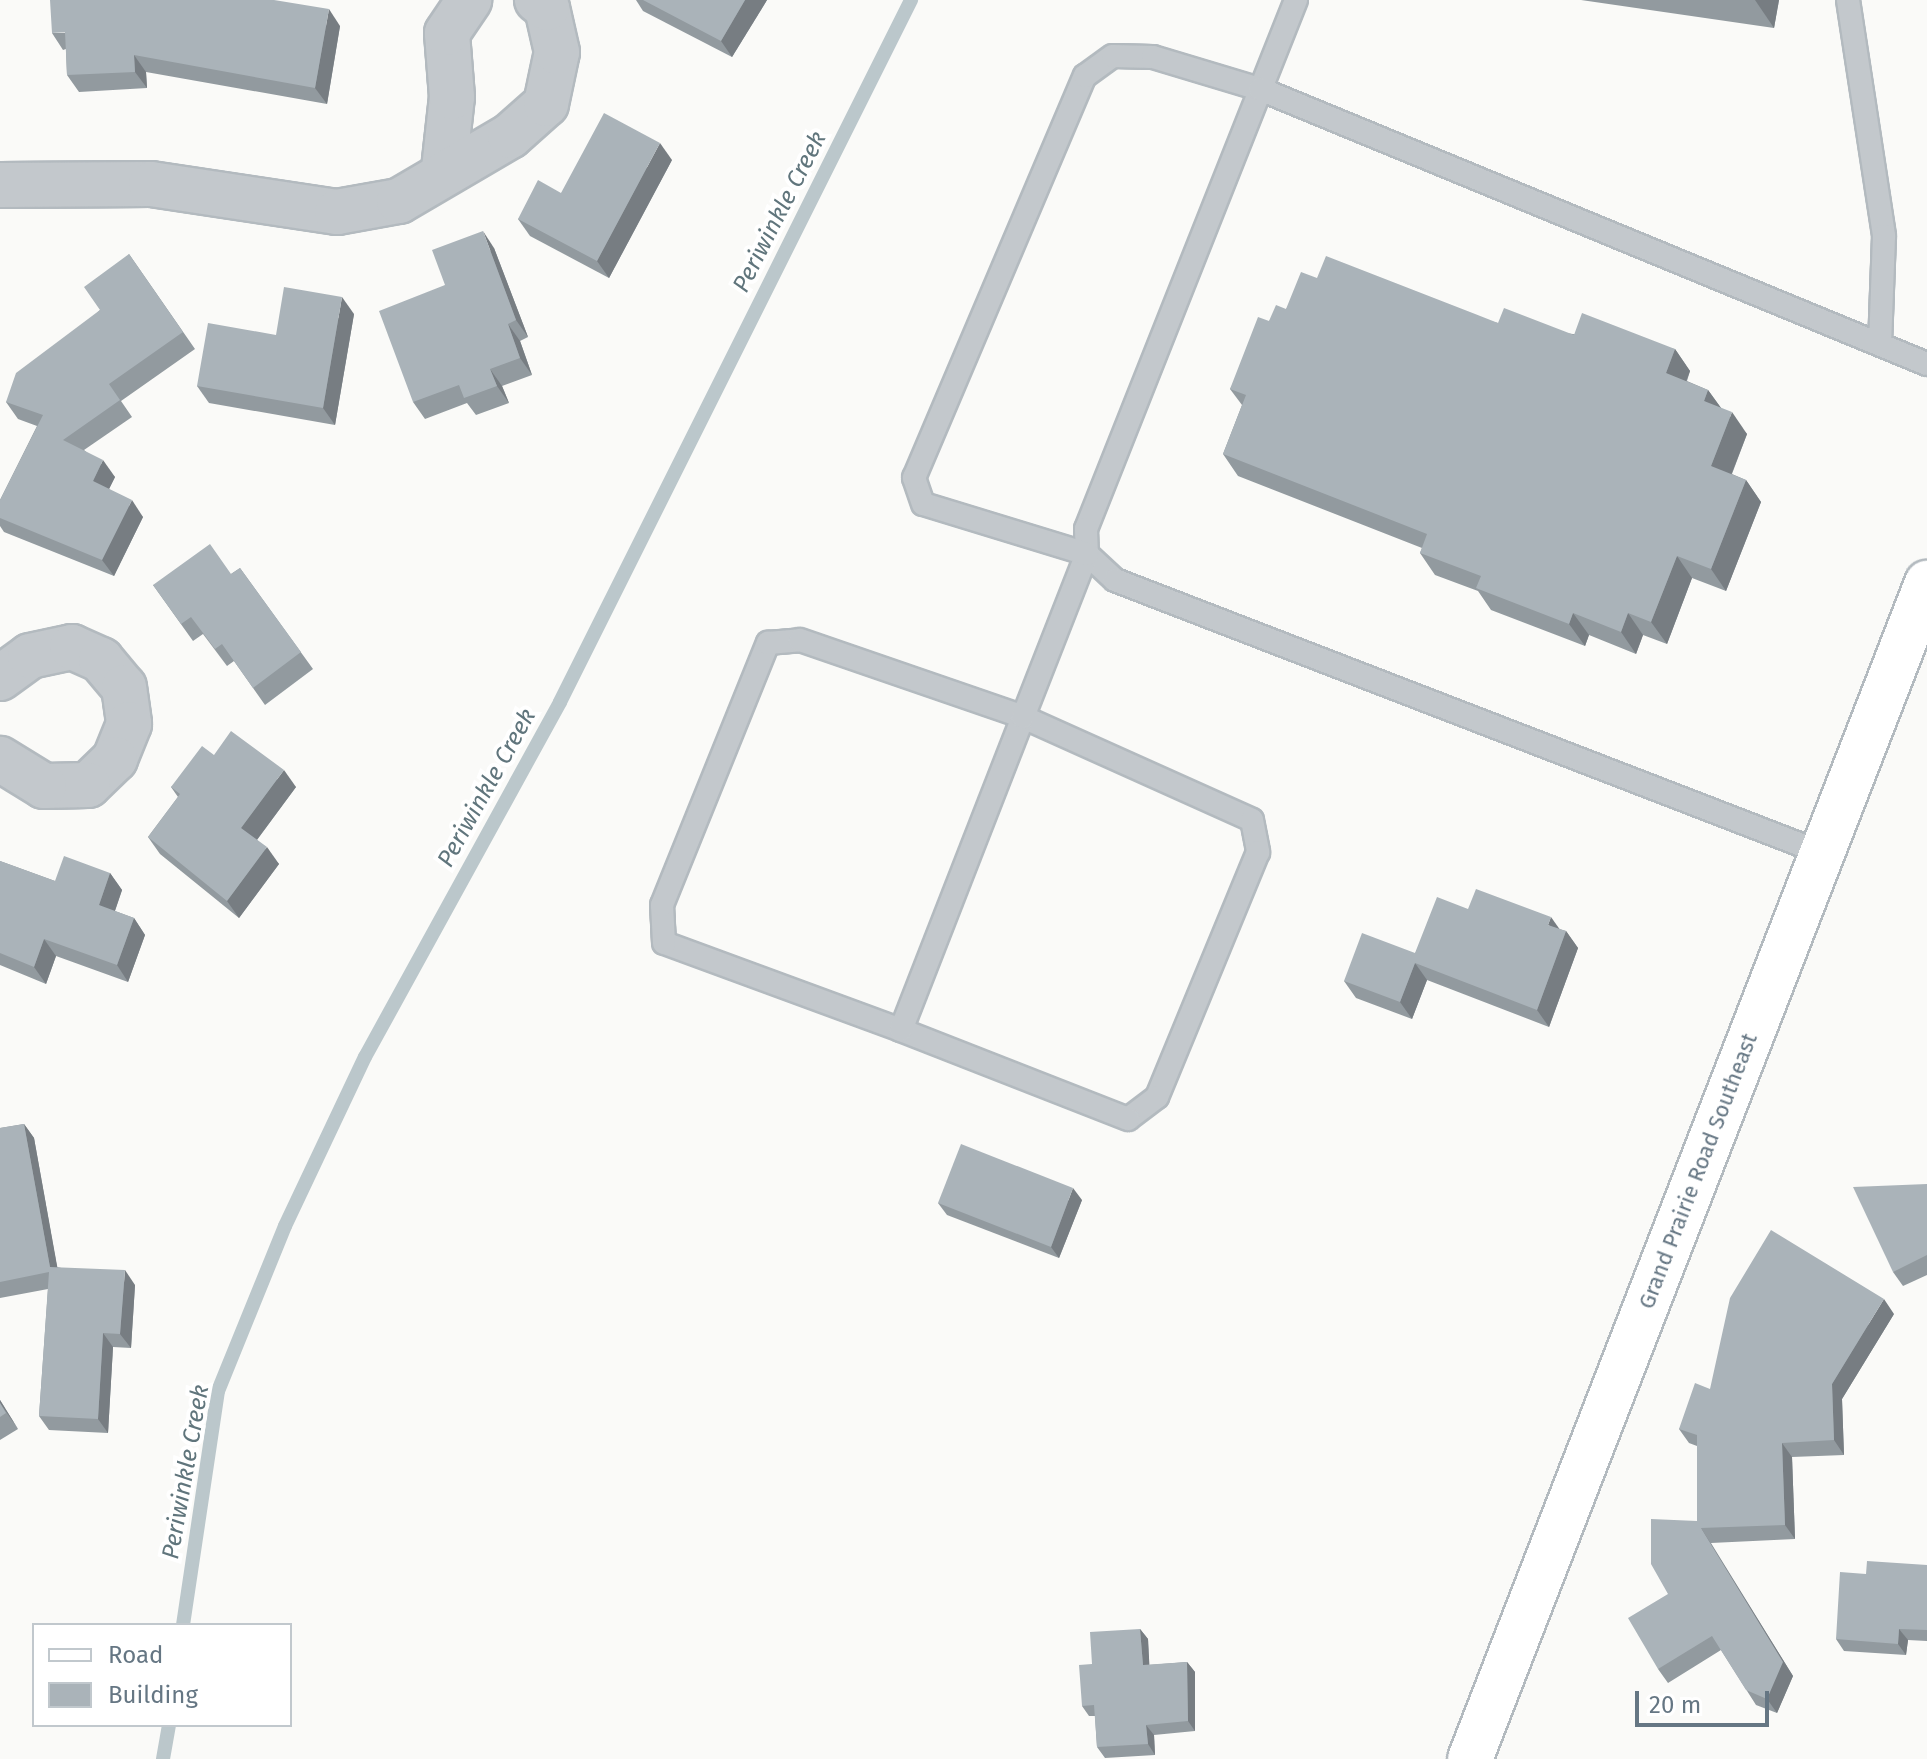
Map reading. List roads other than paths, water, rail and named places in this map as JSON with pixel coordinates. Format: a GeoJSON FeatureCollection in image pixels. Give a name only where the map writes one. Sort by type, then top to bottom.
{"type":"FeatureCollection","features":[{"type":"Feature","properties":{"kind":"main road","name":"Grand Prairie Road Southeast"},"geometry":{"type":"LineString","coordinates":[[1470,1759],[1927,583]]}},
{"type":"Feature","properties":{"kind":"street"},"geometry":{"type":"LineString","coordinates":[[444,169],[452,97],[447,33],[469,0]]}},
{"type":"Feature","properties":{"kind":"street"},"geometry":{"type":"LineString","coordinates":[[0,185],[151,184],[337,212],[399,201],[444,169],[510,136],[546,104],[557,52],[547,8],[537,0]]}},
{"type":"Feature","properties":{"kind":"street"},"geometry":{"type":"LineString","coordinates":[[0,678],[30,656],[72,647],[101,660],[124,687],[129,724],[115,759],[88,785],[44,786],[0,759]]}},
{"type":"Feature","properties":{"kind":"lane"},"geometry":{"type":"LineString","coordinates":[[901,1030],[1087,554],[1086,529],[1296,0]]}},
{"type":"Feature","properties":{"kind":"lane"},"geometry":{"type":"LineString","coordinates":[[1848,0],[1884,236],[1880,344]]}},
{"type":"Feature","properties":{"kind":"lane"},"geometry":{"type":"LineString","coordinates":[[1822,853],[1115,580],[1087,554],[923,504],[914,478],[1085,76],[1113,56],[1153,57],[1260,89],[1927,364]]}},
{"type":"Feature","properties":{"kind":"lane"},"geometry":{"type":"LineString","coordinates":[[800,640],[1023,717],[1252,820],[1258,852],[1157,1097],[1128,1119],[901,1030],[664,943],[662,905],[768,643],[800,640]]}},
{"type":"Feature","properties":{"kind":"waterway","name":"Periwinkle Creek"},"geometry":{"type":"LineString","coordinates":[[183,1623],[218,1391],[285,1226],[365,1057],[560,702],[911,0]]}},
{"type":"Feature","properties":{"kind":"waterway","name":"Periwinkle Creek"},"geometry":{"type":"LineString","coordinates":[[163,1759],[169,1727]]}}]}
